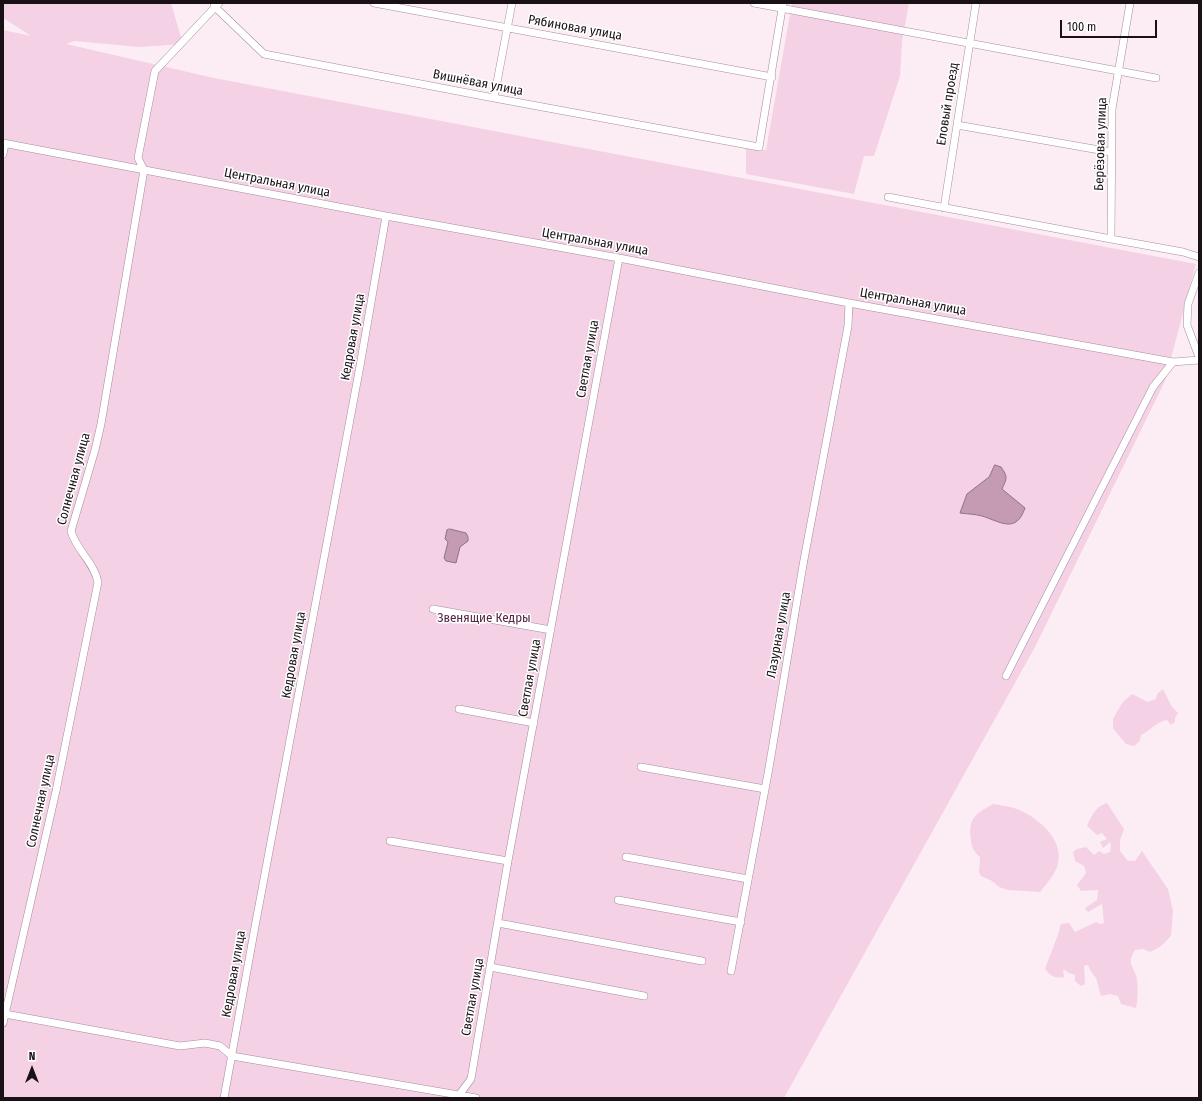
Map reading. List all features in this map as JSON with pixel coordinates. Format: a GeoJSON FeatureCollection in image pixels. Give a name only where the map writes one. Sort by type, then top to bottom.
{"type":"FeatureCollection","features":[{"type":"Feature","properties":{"kind":"street","name":"Рябиновая улица"},"geometry":{"type":"LineString","coordinates":[[374,3],[772,77]]}},
{"type":"Feature","properties":{"kind":"street"},"geometry":{"type":"LineString","coordinates":[[494,98],[512,3]]}},
{"type":"Feature","properties":{"kind":"street"},"geometry":{"type":"LineString","coordinates":[[754,3],[782,6],[1156,78]]}},
{"type":"Feature","properties":{"kind":"street","name":"Еловый проезд"},"geometry":{"type":"LineString","coordinates":[[944,208],[976,3]]}},
{"type":"Feature","properties":{"kind":"street","name":"Берёзовая улица"},"geometry":{"type":"LineString","coordinates":[[1111,239],[1112,109],[1130,3]]}},
{"type":"Feature","properties":{"kind":"street","name":"Вишнёвая улица"},"geometry":{"type":"LineString","coordinates":[[216,4],[264,54],[494,98],[759,146],[772,77]]}},
{"type":"Feature","properties":{"kind":"street","name":"Солнечная улица"},"geometry":{"type":"LineString","coordinates":[[3,1023],[55,798],[98,582],[96,572],[73,539],[71,531],[81,493],[95,450],[101,424],[144,170],[138,158],[155,71],[216,4]]}},
{"type":"Feature","properties":{"kind":"street"},"geometry":{"type":"LineString","coordinates":[[772,77],[782,6]]}},
{"type":"Feature","properties":{"kind":"street"},"geometry":{"type":"LineString","coordinates":[[957,126],[1111,152]]}},
{"type":"Feature","properties":{"kind":"street"},"geometry":{"type":"LineString","coordinates":[[3,154],[4,143]]}},
{"type":"Feature","properties":{"kind":"street","name":"Центральная улица"},"geometry":{"type":"LineString","coordinates":[[4,143],[386,216],[619,258],[849,303],[1173,362],[1183,362],[1199,358]]}},
{"type":"Feature","properties":{"kind":"street"},"geometry":{"type":"LineString","coordinates":[[888,197],[1183,252],[1199,257]]}},
{"type":"Feature","properties":{"kind":"street","name":"Кедровая улица"},"geometry":{"type":"LineString","coordinates":[[224,1098],[360,369],[386,216]]}},
{"type":"Feature","properties":{"kind":"street","name":"Светлая улица"},"geometry":{"type":"LineString","coordinates":[[459,1096],[471,1079],[508,861],[619,258]]}},
{"type":"Feature","properties":{"kind":"street"},"geometry":{"type":"LineString","coordinates":[[1199,273],[1188,304],[1187,325],[1199,358]]}},
{"type":"Feature","properties":{"kind":"street","name":"Лазурная улица"},"geometry":{"type":"LineString","coordinates":[[731,971],[765,789],[803,565],[848,326],[849,303]]}},
{"type":"Feature","properties":{"kind":"street"},"geometry":{"type":"LineString","coordinates":[[1006,676],[1153,387],[1173,362]]}},
{"type":"Feature","properties":{"kind":"street"},"geometry":{"type":"LineString","coordinates":[[433,609],[551,630]]}},
{"type":"Feature","properties":{"kind":"street"},"geometry":{"type":"LineString","coordinates":[[459,710],[534,723]]}},
{"type":"Feature","properties":{"kind":"street"},"geometry":{"type":"LineString","coordinates":[[641,767],[765,789]]}},
{"type":"Feature","properties":{"kind":"street"},"geometry":{"type":"LineString","coordinates":[[390,841],[508,861]]}},
{"type":"Feature","properties":{"kind":"street"},"geometry":{"type":"LineString","coordinates":[[626,857],[748,879]]}},
{"type":"Feature","properties":{"kind":"street"},"geometry":{"type":"LineString","coordinates":[[618,900],[741,922]]}},
{"type":"Feature","properties":{"kind":"street"},"geometry":{"type":"LineString","coordinates":[[498,923],[702,961]]}},
{"type":"Feature","properties":{"kind":"street"},"geometry":{"type":"LineString","coordinates":[[490,967],[644,996]]}},
{"type":"Feature","properties":{"kind":"street"},"geometry":{"type":"LineString","coordinates":[[5,1014],[180,1046],[205,1043],[220,1046],[232,1056],[476,1098]]}},
{"type":"Feature","properties":{"kind":"green space","name":"Звенящие Кедры"},"geometry":{"type":"Polygon","coordinates":[[[3,3],[171,3],[183,44],[139,47],[74,41],[66,44],[214,78],[1196,264],[1165,381],[1035,647],[784,1098],[3,1098],[3,30],[31,36],[3,18],[3,3]]]}},
{"type":"Feature","properties":{"kind":"green space"},"geometry":{"type":"Polygon","coordinates":[[[792,3],[909,3],[902,41],[900,76],[874,156],[864,156],[854,194],[746,174],[746,149],[766,150],[792,3]]]}},
{"type":"Feature","properties":{"kind":"green space"},"geometry":{"type":"Polygon","coordinates":[[[1163,689],[1172,707],[1178,713],[1175,718],[1175,722],[1171,725],[1167,720],[1163,721],[1141,735],[1140,741],[1134,746],[1126,744],[1113,728],[1113,719],[1122,703],[1132,694],[1148,702],[1156,699],[1157,694],[1163,689]]]}},
{"type":"Feature","properties":{"kind":"green space"},"geometry":{"type":"Polygon","coordinates":[[[1107,803],[1124,829],[1120,840],[1120,851],[1128,861],[1135,861],[1142,851],[1168,889],[1173,911],[1171,936],[1160,947],[1150,952],[1143,949],[1135,950],[1132,955],[1131,962],[1137,979],[1136,1008],[1121,1004],[1118,996],[1110,994],[1101,996],[1096,978],[1088,965],[1084,966],[1085,984],[1081,986],[1075,981],[1075,975],[1063,969],[1064,977],[1058,978],[1051,975],[1045,969],[1061,924],[1069,923],[1075,932],[1096,922],[1100,924],[1104,923],[1102,904],[1088,912],[1085,908],[1097,900],[1098,890],[1081,891],[1077,885],[1086,873],[1084,866],[1075,861],[1073,852],[1077,849],[1086,847],[1094,855],[1099,851],[1104,854],[1110,852],[1110,842],[1103,848],[1100,842],[1107,839],[1102,833],[1097,835],[1087,826],[1092,815],[1097,809],[1107,803]]]}},
{"type":"Feature","properties":{"kind":"green space"},"geometry":{"type":"Polygon","coordinates":[[[993,804],[1011,807],[1031,816],[1046,829],[1057,845],[1059,854],[1057,867],[1040,892],[1008,890],[999,887],[992,881],[981,876],[979,872],[980,857],[972,846],[970,827],[977,814],[993,804]]]}},
{"type":"Feature","properties":{"kind":"shaded area"},"geometry":{"type":"Polygon","coordinates":[[[995,465],[1001,467],[1006,475],[1006,480],[1002,489],[1025,508],[1017,521],[1012,524],[1002,523],[979,515],[960,513],[967,494],[989,477],[995,465]]]}},
{"type":"Feature","properties":{"kind":"shaded area"},"geometry":{"type":"Polygon","coordinates":[[[450,529],[466,533],[468,537],[468,541],[460,547],[456,563],[446,561],[444,558],[448,542],[445,539],[447,530],[450,529]]]}}]}
